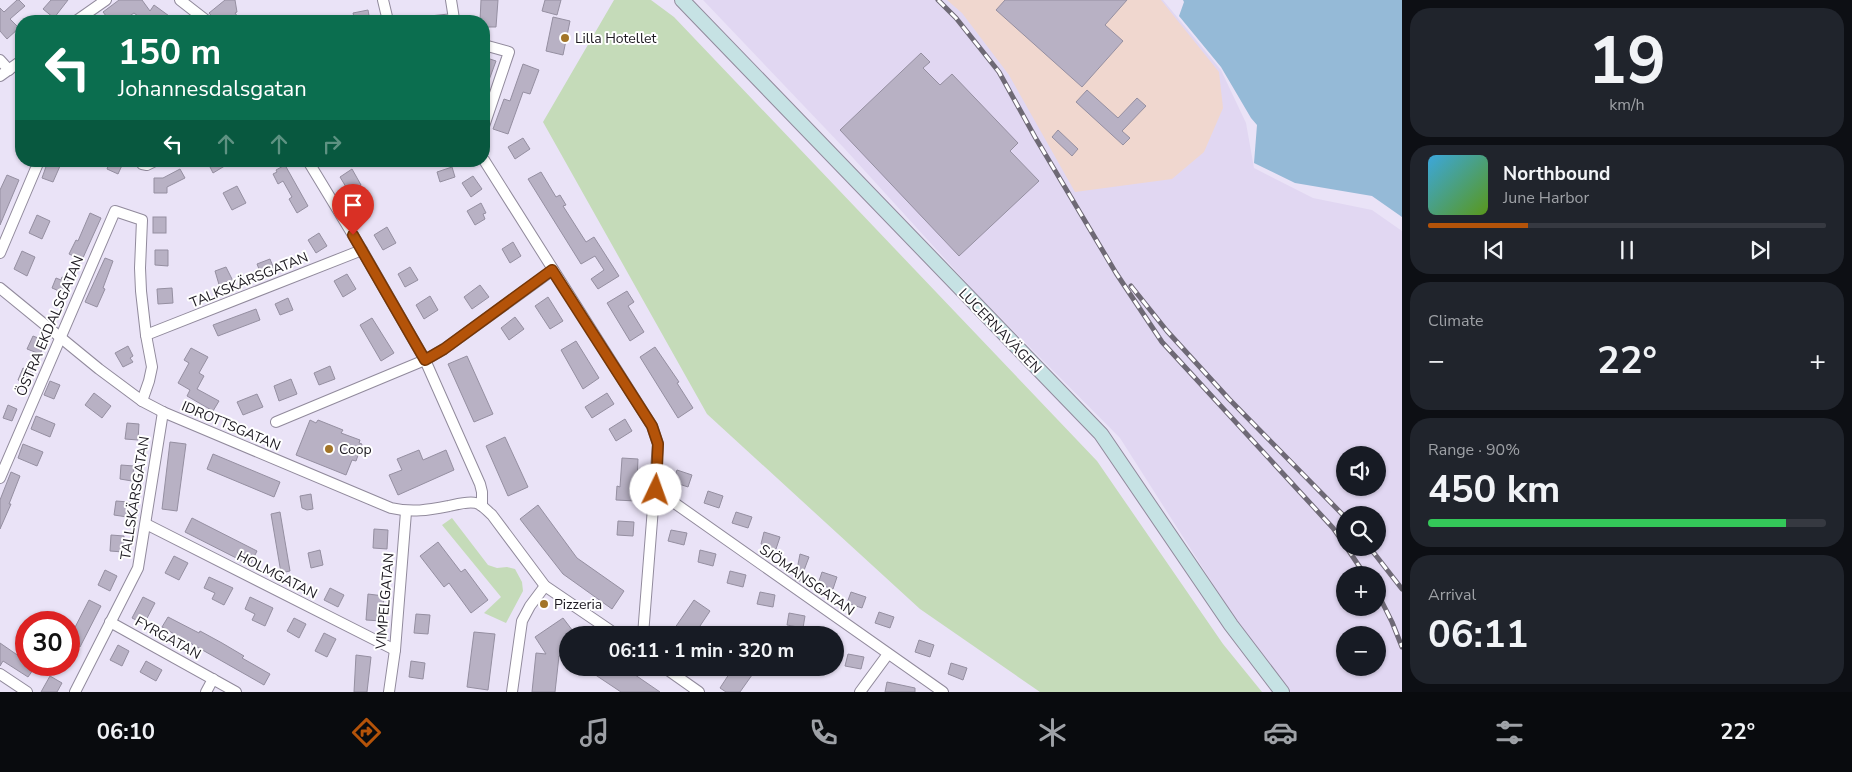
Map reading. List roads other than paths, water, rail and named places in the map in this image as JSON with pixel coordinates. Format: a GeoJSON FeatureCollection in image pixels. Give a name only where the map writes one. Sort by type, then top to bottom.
{"type":"FeatureCollection","features":[{"type":"Feature","properties":{"kind":"street"},"geometry":{"type":"LineString","coordinates":[[85,15],[106,0]]}},
{"type":"Feature","properties":{"kind":"street"},"geometry":{"type":"LineString","coordinates":[[180,0],[199,15]]}},
{"type":"Feature","properties":{"kind":"street"},"geometry":{"type":"LineString","coordinates":[[383,0],[387,15]]}},
{"type":"Feature","properties":{"kind":"street"},"geometry":{"type":"LineString","coordinates":[[451,0],[454,15]]}},
{"type":"Feature","properties":{"kind":"street","name":"LUCERNAVÄGEN"},"geometry":{"type":"LineString","coordinates":[[682,0],[1101,434],[1232,625],[1282,692]]}},
{"type":"Feature","properties":{"kind":"street"},"geometry":{"type":"LineString","coordinates":[[490,47],[509,52],[490,108]]}},
{"type":"Feature","properties":{"kind":"street"},"geometry":{"type":"LineString","coordinates":[[0,60],[4,73],[15,65]]}},
{"type":"Feature","properties":{"kind":"street"},"geometry":{"type":"LineString","coordinates":[[0,253],[37,167]]}},
{"type":"Feature","properties":{"kind":"street"},"geometry":{"type":"LineString","coordinates":[[312,167],[425,360],[480,484],[482,506],[492,515],[545,586],[604,626]]}},
{"type":"Feature","properties":{"kind":"street"},"geometry":{"type":"LineString","coordinates":[[488,167],[652,426],[658,444],[656,490],[644,626]]}},
{"type":"Feature","properties":{"kind":"street","name":"ÖSTRA EKDALSGATAN"},"geometry":{"type":"LineString","coordinates":[[0,478],[115,211],[142,220],[140,268],[146,336]]}},
{"type":"Feature","properties":{"kind":"street","name":"TALKSKÄRSGATAN"},"geometry":{"type":"LineString","coordinates":[[146,336],[362,250]]}},
{"type":"Feature","properties":{"kind":"street"},"geometry":{"type":"LineString","coordinates":[[276,422],[425,360],[444,349],[552,270]]}},
{"type":"Feature","properties":{"kind":"street","name":"IDROTTSGATAN"},"geometry":{"type":"LineString","coordinates":[[0,288],[99,369],[142,401],[163,412],[391,508],[406,512],[467,503],[475,503],[482,506]]}},
{"type":"Feature","properties":{"kind":"street"},"geometry":{"type":"LineString","coordinates":[[142,401],[152,367],[146,336]]}},
{"type":"Feature","properties":{"kind":"street","name":"TALLSKÄRSGATAN"},"geometry":{"type":"LineString","coordinates":[[75,692],[138,568],[163,412]]}},
{"type":"Feature","properties":{"kind":"street","name":"SJÖMANSGATAN"},"geometry":{"type":"LineString","coordinates":[[656,490],[943,692]]}},
{"type":"Feature","properties":{"kind":"street","name":"VIMPELGATAN"},"geometry":{"type":"LineString","coordinates":[[389,692],[395,650],[406,512]]}},
{"type":"Feature","properties":{"kind":"street","name":"HOLMGATAN"},"geometry":{"type":"LineString","coordinates":[[146,524],[395,650]]}},
{"type":"Feature","properties":{"kind":"street"},"geometry":{"type":"LineString","coordinates":[[512,692],[522,621],[530,606],[545,586]]}},
{"type":"Feature","properties":{"kind":"street","name":"FYRGATAN"},"geometry":{"type":"LineString","coordinates":[[110,622],[236,692]]}},
{"type":"Feature","properties":{"kind":"street"},"geometry":{"type":"LineString","coordinates":[[860,692],[888,654]]}},
{"type":"Feature","properties":{"kind":"street"},"geometry":{"type":"LineString","coordinates":[[0,674],[27,692]]}},
{"type":"Feature","properties":{"kind":"street"},"geometry":{"type":"LineString","coordinates":[[676,676],[699,692]]}},
{"type":"Feature","properties":{"kind":"street"},"geometry":{"type":"LineString","coordinates":[[206,692],[213,679]]}},
{"type":"Feature","properties":{"kind":"water"},"geometry":{"type":"Polygon","coordinates":[[[1183,0],[1402,0],[1402,217],[1372,196],[1295,183],[1254,163],[1257,125],[1221,67],[1179,16],[1183,0]]]}},
{"type":"Feature","properties":{"kind":"railway"},"geometry":{"type":"LineString","coordinates":[[938,0],[956,18],[999,72],[1035,137],[1116,273],[1162,342],[1336,532]]}},
{"type":"Feature","properties":{"kind":"railway"},"geometry":{"type":"LineString","coordinates":[[1131,286],[1167,331],[1229,399],[1336,508]]}},
{"type":"Feature","properties":{"kind":"railway"},"geometry":{"type":"LineString","coordinates":[[1352,556],[1359,566]]}},
{"type":"Feature","properties":{"kind":"railway"},"geometry":{"type":"LineString","coordinates":[[1376,556],[1402,589]]}},
{"type":"Feature","properties":{"kind":"railway"},"geometry":{"type":"LineString","coordinates":[[1386,610],[1402,647]]}},
{"type":"Feature","properties":{"kind":"place","name":"Lilla Hotellet"},"geometry":{"type":"Point","coordinates":[565,38]}},
{"type":"Feature","properties":{"kind":"place","name":"Coop"},"geometry":{"type":"Point","coordinates":[329,449]}},
{"type":"Feature","properties":{"kind":"place","name":"Pizzeria"},"geometry":{"type":"Point","coordinates":[544,604]}}]}
